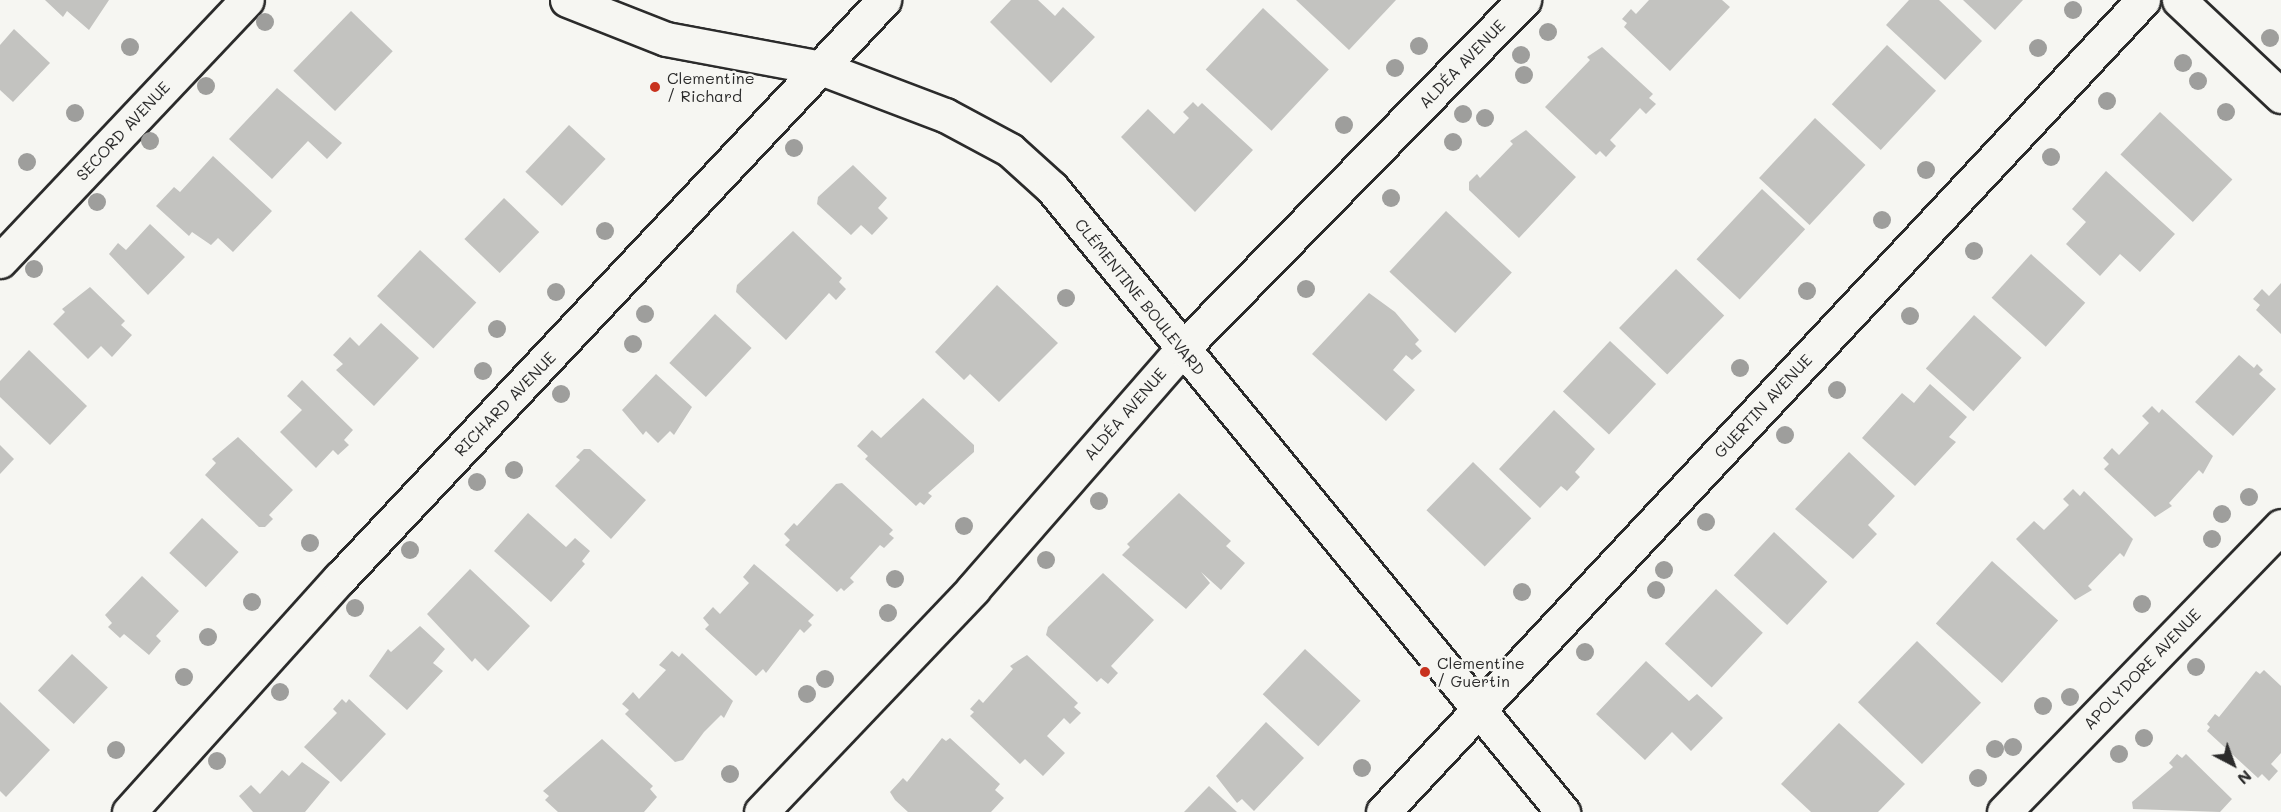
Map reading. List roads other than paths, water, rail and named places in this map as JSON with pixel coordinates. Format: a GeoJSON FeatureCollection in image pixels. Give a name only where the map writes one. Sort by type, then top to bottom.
{"type":"FeatureCollection","features":[{"type":"Feature","properties":{"kind":"street","name":"SECORD AVENUE"},"geometry":{"type":"LineString","coordinates":[[0,261],[247,0]]}},
{"type":"Feature","properties":{"kind":"street","name":"CLÉMENTINE BOULEVARD"},"geometry":{"type":"LineString","coordinates":[[567,0],[666,39],[821,68],[945,115],[1010,150],[1052,188],[1563,812]]}},
{"type":"Feature","properties":{"kind":"street","name":"RICHARD AVENUE"},"geometry":{"type":"LineString","coordinates":[[129,812],[340,578],[884,0]]}},
{"type":"Feature","properties":{"kind":"street","name":"ALDÉA AVENUE"},"geometry":{"type":"LineString","coordinates":[[761,812],[973,589],[1182,349],[1524,0]]}},
{"type":"Feature","properties":{"kind":"street","name":"GUERTIN AVENUE"},"geometry":{"type":"LineString","coordinates":[[1383,812],[2143,0]]}},
{"type":"Feature","properties":{"kind":"street"},"geometry":{"type":"LineString","coordinates":[[2179,0],[2281,96]]}},
{"type":"Feature","properties":{"kind":"street","name":"APOLYDORE AVENUE"},"geometry":{"type":"LineString","coordinates":[[2004,812],[2281,526]]}},
{"type":"Feature","properties":{"kind":"place","name":"Clementine / Richard"},"geometry":{"type":"Point","coordinates":[655,87]}},
{"type":"Feature","properties":{"kind":"place","name":"Clementine / Guertin"},"geometry":{"type":"Point","coordinates":[1425,672]}}]}
